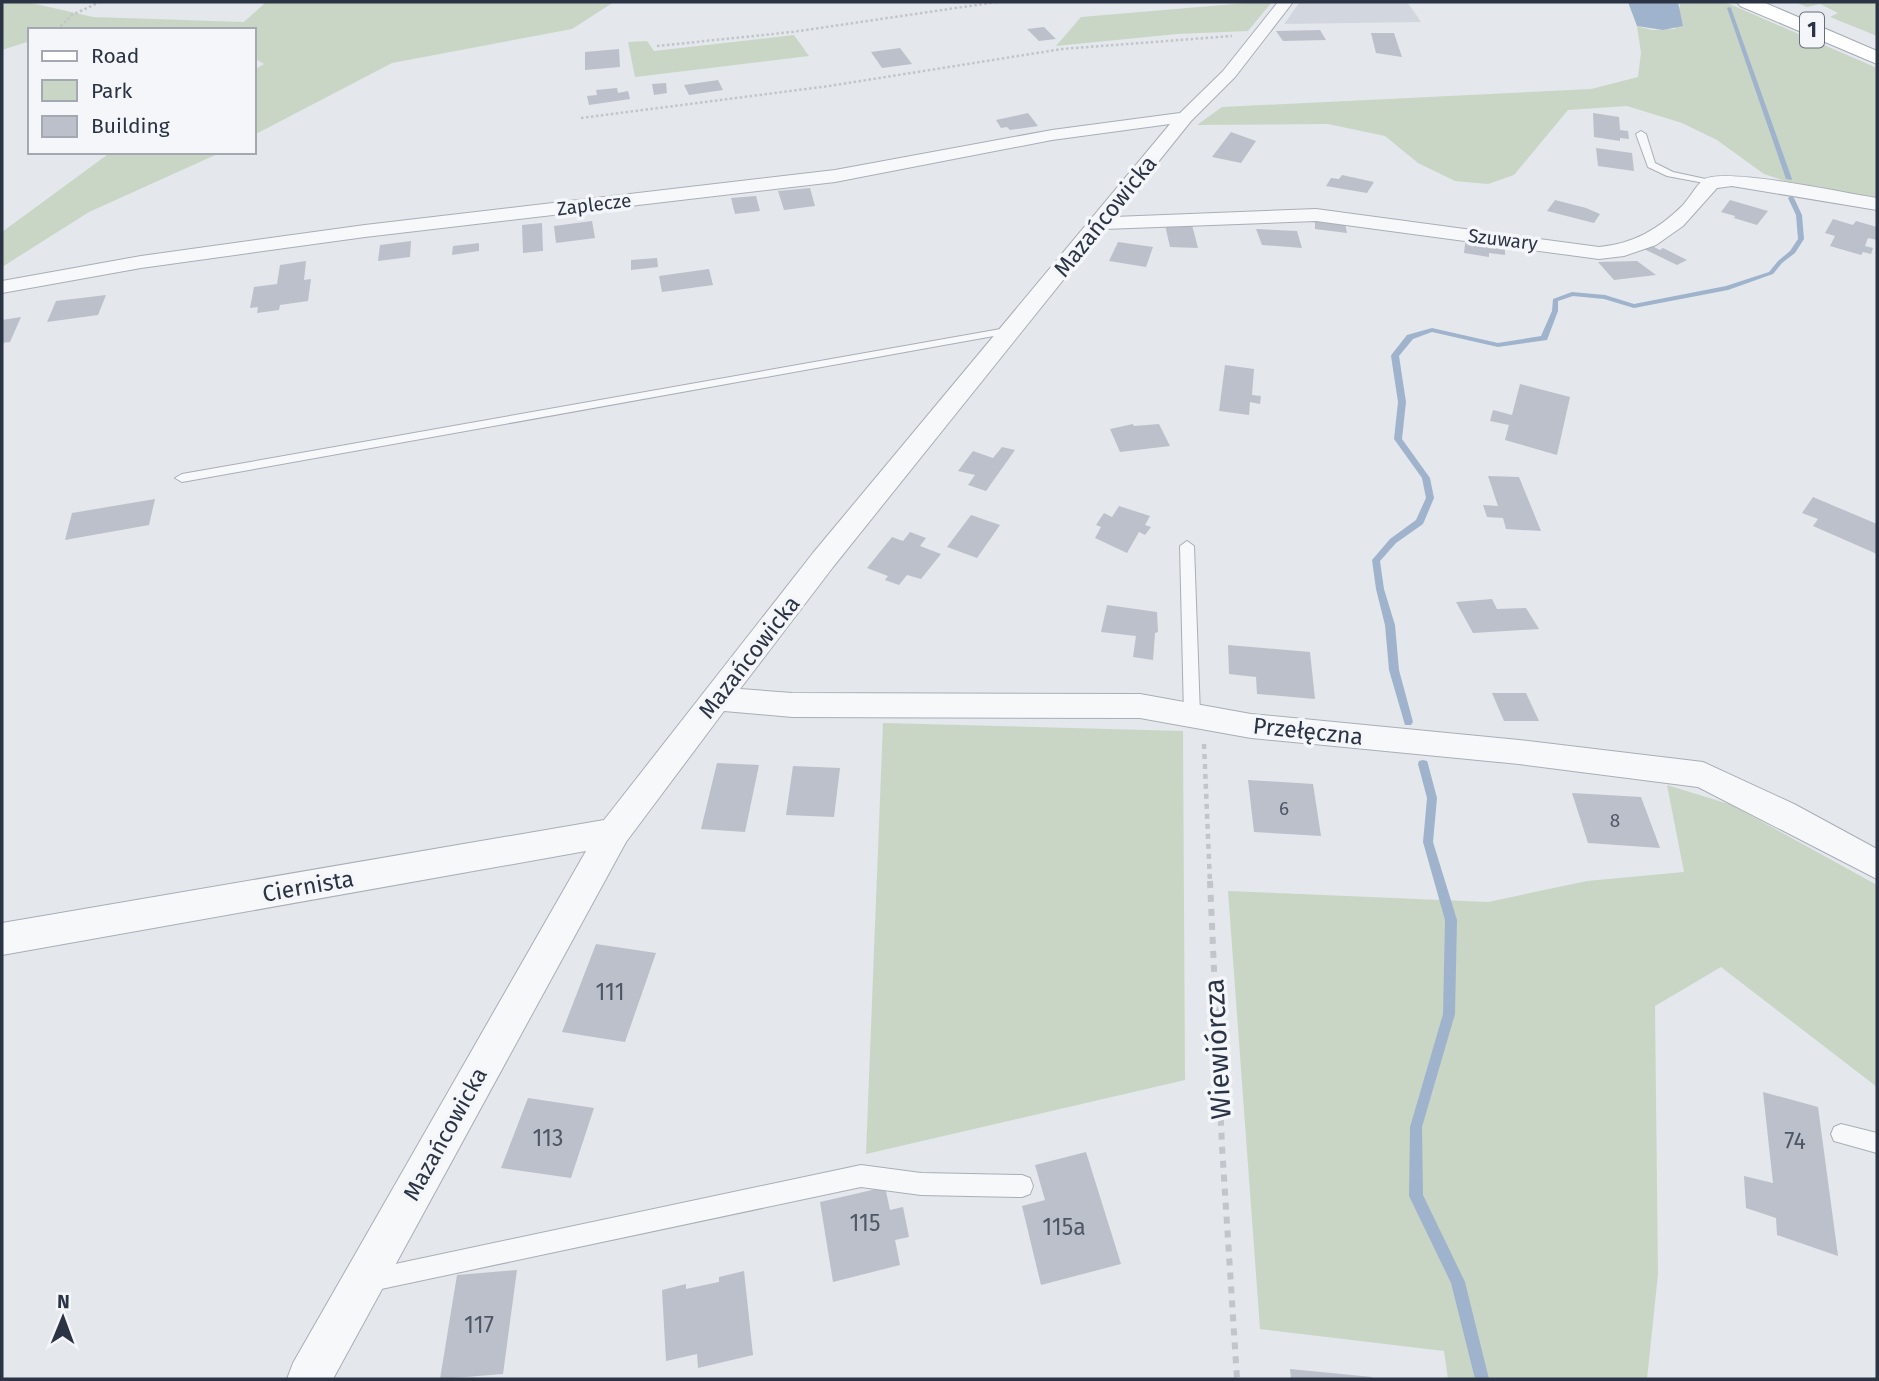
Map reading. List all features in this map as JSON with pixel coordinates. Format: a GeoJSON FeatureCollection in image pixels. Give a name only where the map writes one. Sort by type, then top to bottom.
{"type":"FeatureCollection","features":[{"type":"Feature","properties":{"kind":"main road","name":"1"},"geometry":{"type":"LineString","coordinates":[[1747,2],[1877,58]]}},
{"type":"Feature","properties":{"kind":"street","name":"Mazańcowicka"},"geometry":{"type":"LineString","coordinates":[[309,1379],[614,832],[823,560],[1185,117],[1229,74],[1286,2]]}},
{"type":"Feature","properties":{"kind":"street","name":"Zaplecze"},"geometry":{"type":"LineString","coordinates":[[2,287],[141,262],[365,231],[835,176],[1052,135],[1185,117]]}},
{"type":"Feature","properties":{"kind":"street"},"geometry":{"type":"LineString","coordinates":[[1711,183],[1732,180],[1877,204]]}},
{"type":"Feature","properties":{"kind":"street","name":"Szuwary"},"geometry":{"type":"LineString","coordinates":[[1101,223],[1316,215],[1599,253],[1623,253],[1663,232],[1692,208],[1711,183]]}},
{"type":"Feature","properties":{"kind":"street","name":"Przełęczna"},"geometry":{"type":"LineString","coordinates":[[716,699],[792,705],[1140,706],[1251,726],[1519,752],[1703,775],[1783,814],[1877,865]]}},
{"type":"Feature","properties":{"kind":"street","name":"Ciernista"},"geometry":{"type":"LineString","coordinates":[[2,939],[614,832]]}},
{"type":"Feature","properties":{"kind":"lane"},"geometry":{"type":"LineString","coordinates":[[1642,134],[1651,165],[1670,174],[1711,183]]}},
{"type":"Feature","properties":{"kind":"lane"},"geometry":{"type":"LineString","coordinates":[[181,478],[1012,330]]}},
{"type":"Feature","properties":{"kind":"lane"},"geometry":{"type":"LineString","coordinates":[[1187,546],[1198,717]]}},
{"type":"Feature","properties":{"kind":"lane"},"geometry":{"type":"LineString","coordinates":[[1841,1134],[1877,1143]]}},
{"type":"Feature","properties":{"kind":"lane"},"geometry":{"type":"LineString","coordinates":[[363,1282],[861,1176],[921,1184],[1022,1186]]}},
{"type":"Feature","properties":{"kind":"path"},"geometry":{"type":"LineString","coordinates":[[59,28],[72,15],[100,2]]}},
{"type":"Feature","properties":{"kind":"path"},"geometry":{"type":"LineString","coordinates":[[657,46],[792,32],[996,2]]}},
{"type":"Feature","properties":{"kind":"path"},"geometry":{"type":"LineString","coordinates":[[581,118],[828,86],[1062,49],[1260,34]]}},
{"type":"Feature","properties":{"kind":"path","name":"Wiewiórcza"},"geometry":{"type":"LineString","coordinates":[[1198,717],[1237,1379]]}},
{"type":"Feature","properties":{"kind":"shaded area"},"geometry":{"type":"Polygon","coordinates":[[[1300,2],[1407,2],[1421,22],[1284,24],[1300,2]]]}},
{"type":"Feature","properties":{"kind":"green space"},"geometry":{"type":"Polygon","coordinates":[[[2,2],[27,2],[93,17],[244,22],[266,2],[614,2],[572,29],[392,63],[256,134],[256,69],[264,64],[256,59],[256,28],[28,28],[28,42],[2,50],[2,2]]]}},
{"type":"Feature","properties":{"kind":"green space"},"geometry":{"type":"Polygon","coordinates":[[[1272,2],[1248,31],[1177,34],[1056,46],[1081,17],[1272,2]]]}},
{"type":"Feature","properties":{"kind":"green space"},"geometry":{"type":"Polygon","coordinates":[[[1678,2],[1725,2],[1877,68],[1877,198],[1788,182],[1764,174],[1717,140],[1682,123],[1627,106],[1568,110],[1514,175],[1488,184],[1455,181],[1418,163],[1385,136],[1328,124],[1197,125],[1222,107],[1591,89],[1638,77],[1641,53],[1637,26],[1652,30],[1675,29],[1680,5],[1678,2]]]}},
{"type":"Feature","properties":{"kind":"green space"},"geometry":{"type":"Polygon","coordinates":[[[1795,2],[1877,2],[1877,36],[1830,17],[1838,13],[1820,4],[1807,7],[1795,2]]]}},
{"type":"Feature","properties":{"kind":"green space"},"geometry":{"type":"Polygon","coordinates":[[[794,35],[809,56],[635,77],[628,42],[647,41],[654,51],[794,35]]]}},
{"type":"Feature","properties":{"kind":"green space"},"geometry":{"type":"Polygon","coordinates":[[[108,154],[218,154],[89,212],[2,267],[2,232],[108,154]]]}},
{"type":"Feature","properties":{"kind":"green space"},"geometry":{"type":"Polygon","coordinates":[[[883,723],[1183,731],[1185,1080],[866,1154],[883,723]]]}},
{"type":"Feature","properties":{"kind":"green space"},"geometry":{"type":"Polygon","coordinates":[[[1667,785],[1732,805],[1877,885],[1877,1087],[1721,967],[1655,1006],[1658,1274],[1647,1379],[1448,1379],[1444,1351],[1260,1329],[1228,891],[1488,902],[1587,881],[1684,872],[1667,785]]]}},
{"type":"Feature","properties":{"kind":"water"},"geometry":{"type":"Polygon","coordinates":[[[1628,2],[1678,2],[1683,26],[1663,30],[1637,26],[1628,2]]]}},
{"type":"Feature","properties":{"kind":"building"},"geometry":{"type":"Polygon","coordinates":[[[1044,27],[1056,39],[1039,41],[1027,29],[1044,27]]]}},
{"type":"Feature","properties":{"kind":"building"},"geometry":{"type":"Polygon","coordinates":[[[1320,30],[1326,40],[1283,41],[1276,31],[1320,30]]]}},
{"type":"Feature","properties":{"kind":"building"},"geometry":{"type":"Polygon","coordinates":[[[1371,33],[1394,33],[1402,57],[1376,53],[1371,33]]]}},
{"type":"Feature","properties":{"kind":"building"},"geometry":{"type":"Polygon","coordinates":[[[900,48],[912,64],[882,68],[871,52],[900,48]]]}},
{"type":"Feature","properties":{"kind":"building"},"geometry":{"type":"Polygon","coordinates":[[[619,49],[620,67],[585,70],[585,52],[619,49]]]}},
{"type":"Feature","properties":{"kind":"building"},"geometry":{"type":"Polygon","coordinates":[[[718,80],[723,90],[689,95],[684,85],[718,80]]]}},
{"type":"Feature","properties":{"kind":"building"},"geometry":{"type":"Polygon","coordinates":[[[666,83],[667,93],[654,95],[652,84],[666,83]]]}},
{"type":"Feature","properties":{"kind":"building"},"geometry":{"type":"Polygon","coordinates":[[[617,88],[618,93],[628,91],[630,99],[589,105],[587,96],[597,95],[596,90],[617,88]]]}},
{"type":"Feature","properties":{"kind":"building"},"geometry":{"type":"Polygon","coordinates":[[[1028,113],[1038,126],[1010,130],[1007,127],[1001,128],[996,120],[1028,113]]]}},
{"type":"Feature","properties":{"kind":"building"},"geometry":{"type":"Polygon","coordinates":[[[1593,113],[1619,117],[1620,130],[1628,131],[1629,139],[1620,138],[1620,141],[1594,137],[1593,113]]]}},
{"type":"Feature","properties":{"kind":"building"},"geometry":{"type":"Polygon","coordinates":[[[1231,132],[1256,141],[1241,163],[1212,157],[1231,132]]]}},
{"type":"Feature","properties":{"kind":"building"},"geometry":{"type":"Polygon","coordinates":[[[1596,148],[1632,153],[1634,171],[1598,166],[1596,148]]]}},
{"type":"Feature","properties":{"kind":"building"},"geometry":{"type":"Polygon","coordinates":[[[1342,175],[1374,182],[1367,193],[1326,186],[1331,178],[1339,179],[1342,175]]]}},
{"type":"Feature","properties":{"kind":"building"},"geometry":{"type":"Polygon","coordinates":[[[810,188],[815,206],[784,210],[778,191],[810,188]]]}},
{"type":"Feature","properties":{"kind":"building"},"geometry":{"type":"Polygon","coordinates":[[[756,196],[760,211],[735,214],[731,198],[756,196]]]}},
{"type":"Feature","properties":{"kind":"building"},"geometry":{"type":"Polygon","coordinates":[[[1555,200],[1600,214],[1594,223],[1547,211],[1555,200]]]}},
{"type":"Feature","properties":{"kind":"building"},"geometry":{"type":"Polygon","coordinates":[[[1730,200],[1768,211],[1757,225],[1721,212],[1730,200]]]}},
{"type":"Feature","properties":{"kind":"building"},"geometry":{"type":"Polygon","coordinates":[[[1833,219],[1853,225],[1856,221],[1877,227],[1877,240],[1868,238],[1865,246],[1873,248],[1871,254],[1863,252],[1861,255],[1830,246],[1835,236],[1825,233],[1833,219]]]}},
{"type":"Feature","properties":{"kind":"building"},"geometry":{"type":"Polygon","coordinates":[[[1315,220],[1345,223],[1347,233],[1315,229],[1315,220]]]}},
{"type":"Feature","properties":{"kind":"building"},"geometry":{"type":"Polygon","coordinates":[[[592,221],[595,238],[556,243],[554,226],[592,221]]]}},
{"type":"Feature","properties":{"kind":"building"},"geometry":{"type":"Polygon","coordinates":[[[542,223],[543,251],[523,253],[522,225],[542,223]]]}},
{"type":"Feature","properties":{"kind":"building"},"geometry":{"type":"Polygon","coordinates":[[[1165,225],[1192,225],[1198,248],[1170,247],[1165,225]]]}},
{"type":"Feature","properties":{"kind":"building"},"geometry":{"type":"Polygon","coordinates":[[[1256,229],[1297,231],[1302,248],[1262,245],[1256,229]]]}},
{"type":"Feature","properties":{"kind":"building"},"geometry":{"type":"Polygon","coordinates":[[[1466,236],[1505,243],[1505,255],[1489,253],[1489,257],[1464,253],[1466,236]]]}},
{"type":"Feature","properties":{"kind":"building"},"geometry":{"type":"Polygon","coordinates":[[[411,241],[410,257],[378,261],[380,245],[411,241]]]}},
{"type":"Feature","properties":{"kind":"building"},"geometry":{"type":"Polygon","coordinates":[[[1118,242],[1153,247],[1146,267],[1109,261],[1118,242]]]}},
{"type":"Feature","properties":{"kind":"building"},"geometry":{"type":"Polygon","coordinates":[[[479,243],[479,251],[452,255],[453,246],[479,243]]]}},
{"type":"Feature","properties":{"kind":"building"},"geometry":{"type":"Polygon","coordinates":[[[1652,246],[1660,250],[1663,248],[1687,260],[1677,265],[1644,249],[1652,246]]]}},
{"type":"Feature","properties":{"kind":"building"},"geometry":{"type":"Polygon","coordinates":[[[657,258],[658,267],[631,270],[631,260],[657,258]]]}},
{"type":"Feature","properties":{"kind":"building"},"geometry":{"type":"Polygon","coordinates":[[[306,261],[304,280],[311,279],[308,301],[280,305],[279,310],[257,313],[258,307],[250,308],[254,287],[277,284],[280,265],[306,261]]]}},
{"type":"Feature","properties":{"kind":"building"},"geometry":{"type":"Polygon","coordinates":[[[1637,261],[1656,275],[1614,280],[1598,262],[1637,261]]]}},
{"type":"Feature","properties":{"kind":"building"},"geometry":{"type":"Polygon","coordinates":[[[709,269],[713,285],[662,292],[659,276],[709,269]]]}},
{"type":"Feature","properties":{"kind":"building"},"geometry":{"type":"Polygon","coordinates":[[[106,295],[98,315],[47,322],[56,301],[106,295]]]}},
{"type":"Feature","properties":{"kind":"building"},"geometry":{"type":"Polygon","coordinates":[[[21,317],[10,342],[2,343],[2,320],[21,317]]]}},
{"type":"Feature","properties":{"kind":"building"},"geometry":{"type":"Polygon","coordinates":[[[1225,365],[1254,369],[1252,395],[1261,396],[1260,404],[1250,402],[1249,415],[1219,411],[1225,365]]]}},
{"type":"Feature","properties":{"kind":"building"},"geometry":{"type":"Polygon","coordinates":[[[1520,384],[1570,397],[1557,455],[1505,440],[1509,425],[1490,421],[1493,410],[1512,415],[1520,384]]]}},
{"type":"Feature","properties":{"kind":"building"},"geometry":{"type":"Polygon","coordinates":[[[1133,424],[1159,424],[1170,446],[1120,452],[1110,429],[1133,424]]]}},
{"type":"Feature","properties":{"kind":"building"},"geometry":{"type":"Polygon","coordinates":[[[1002,447],[1015,450],[986,491],[968,485],[975,475],[958,471],[973,451],[993,458],[1002,447]]]}},
{"type":"Feature","properties":{"kind":"building"},"geometry":{"type":"Polygon","coordinates":[[[1488,476],[1519,477],[1541,531],[1506,529],[1503,518],[1487,517],[1483,505],[1498,506],[1488,476]]]}},
{"type":"Feature","properties":{"kind":"building"},"geometry":{"type":"Polygon","coordinates":[[[1813,497],[1877,524],[1877,554],[1813,526],[1818,519],[1802,513],[1813,497]]]}},
{"type":"Feature","properties":{"kind":"building"},"geometry":{"type":"Polygon","coordinates":[[[155,499],[149,525],[65,540],[72,513],[155,499]]]}},
{"type":"Feature","properties":{"kind":"building"},"geometry":{"type":"Polygon","coordinates":[[[1119,506],[1150,516],[1145,525],[1151,527],[1145,535],[1139,532],[1127,553],[1095,538],[1101,527],[1096,525],[1104,513],[1112,517],[1119,506]]]}},
{"type":"Feature","properties":{"kind":"building"},"geometry":{"type":"Polygon","coordinates":[[[971,515],[1000,525],[977,558],[947,547],[971,515]]]}},
{"type":"Feature","properties":{"kind":"building"},"geometry":{"type":"Polygon","coordinates":[[[910,532],[926,538],[920,546],[941,554],[921,579],[907,575],[899,585],[885,580],[888,576],[867,568],[892,537],[903,541],[910,532]]]}},
{"type":"Feature","properties":{"kind":"building"},"geometry":{"type":"Polygon","coordinates":[[[1492,599],[1497,609],[1526,608],[1539,629],[1473,633],[1456,602],[1492,599]]]}},
{"type":"Feature","properties":{"kind":"building"},"geometry":{"type":"Polygon","coordinates":[[[1107,605],[1157,612],[1158,632],[1155,633],[1153,660],[1133,657],[1136,636],[1101,632],[1107,605]]]}},
{"type":"Feature","properties":{"kind":"building"},"geometry":{"type":"Polygon","coordinates":[[[1228,645],[1310,652],[1315,699],[1257,694],[1256,677],[1229,674],[1228,645]]]}},
{"type":"Feature","properties":{"kind":"building"},"geometry":{"type":"Polygon","coordinates":[[[1492,693],[1526,693],[1539,721],[1504,721],[1492,693]]]}},
{"type":"Feature","properties":{"kind":"building"},"geometry":{"type":"Polygon","coordinates":[[[717,763],[759,765],[745,832],[701,829],[717,763]]]}},
{"type":"Feature","properties":{"kind":"building"},"geometry":{"type":"Polygon","coordinates":[[[793,766],[840,768],[834,817],[786,815],[793,766]]]}},
{"type":"Feature","properties":{"kind":"building"},"geometry":{"type":"Polygon","coordinates":[[[1248,780],[1313,784],[1321,836],[1254,832],[1248,780]]]}},
{"type":"Feature","properties":{"kind":"building"},"geometry":{"type":"Polygon","coordinates":[[[1572,793],[1641,797],[1660,848],[1588,843],[1572,793]]]}},
{"type":"Feature","properties":{"kind":"building"},"geometry":{"type":"Polygon","coordinates":[[[596,944],[656,953],[625,1042],[562,1032],[596,944]]]}},
{"type":"Feature","properties":{"kind":"building"},"geometry":{"type":"Polygon","coordinates":[[[1763,1092],[1818,1107],[1838,1256],[1777,1235],[1776,1218],[1746,1208],[1744,1176],[1773,1183],[1763,1092]]]}},
{"type":"Feature","properties":{"kind":"building"},"geometry":{"type":"Polygon","coordinates":[[[528,1098],[594,1108],[571,1178],[501,1168],[528,1098]]]}},
{"type":"Feature","properties":{"kind":"building"},"geometry":{"type":"Polygon","coordinates":[[[1086,1152],[1121,1264],[1041,1285],[1022,1206],[1045,1200],[1035,1165],[1086,1152]]]}},
{"type":"Feature","properties":{"kind":"building"},"geometry":{"type":"Polygon","coordinates":[[[885,1187],[890,1210],[903,1207],[909,1237],[895,1240],[900,1265],[833,1282],[820,1202],[885,1187]]]}},
{"type":"Feature","properties":{"kind":"building"},"geometry":{"type":"Polygon","coordinates":[[[517,1270],[503,1374],[440,1379],[457,1275],[517,1270]]]}},
{"type":"Feature","properties":{"kind":"building"},"geometry":{"type":"Polygon","coordinates":[[[744,1271],[753,1355],[698,1368],[697,1354],[666,1361],[662,1290],[686,1284],[686,1289],[719,1282],[719,1277],[744,1271]]]}},
{"type":"Feature","properties":{"kind":"building"},"geometry":{"type":"Polygon","coordinates":[[[1290,1369],[1372,1377],[1372,1379],[1291,1379],[1290,1369]]]}},
{"type":"Feature","properties":{"kind":"waterway"},"geometry":{"type":"LineString","coordinates":[[1729,8],[1789,179]]}},
{"type":"Feature","properties":{"kind":"waterway"},"geometry":{"type":"LineString","coordinates":[[1408,722],[1394,670],[1390,625],[1380,589],[1376,560],[1393,541],[1420,522],[1430,498],[1426,478],[1398,439],[1402,402],[1395,356],[1410,337],[1432,330],[1498,345],[1544,338],[1555,311],[1555,300],[1572,294],[1605,297],[1634,306],[1728,288],[1771,273],[1793,252],[1801,239],[1799,215],[1791,198]]}},
{"type":"Feature","properties":{"kind":"waterway"},"geometry":{"type":"LineString","coordinates":[[1423,764],[1432,798],[1428,842],[1451,920],[1449,1014],[1416,1127],[1416,1196],[1458,1282],[1482,1379]]}}]}
